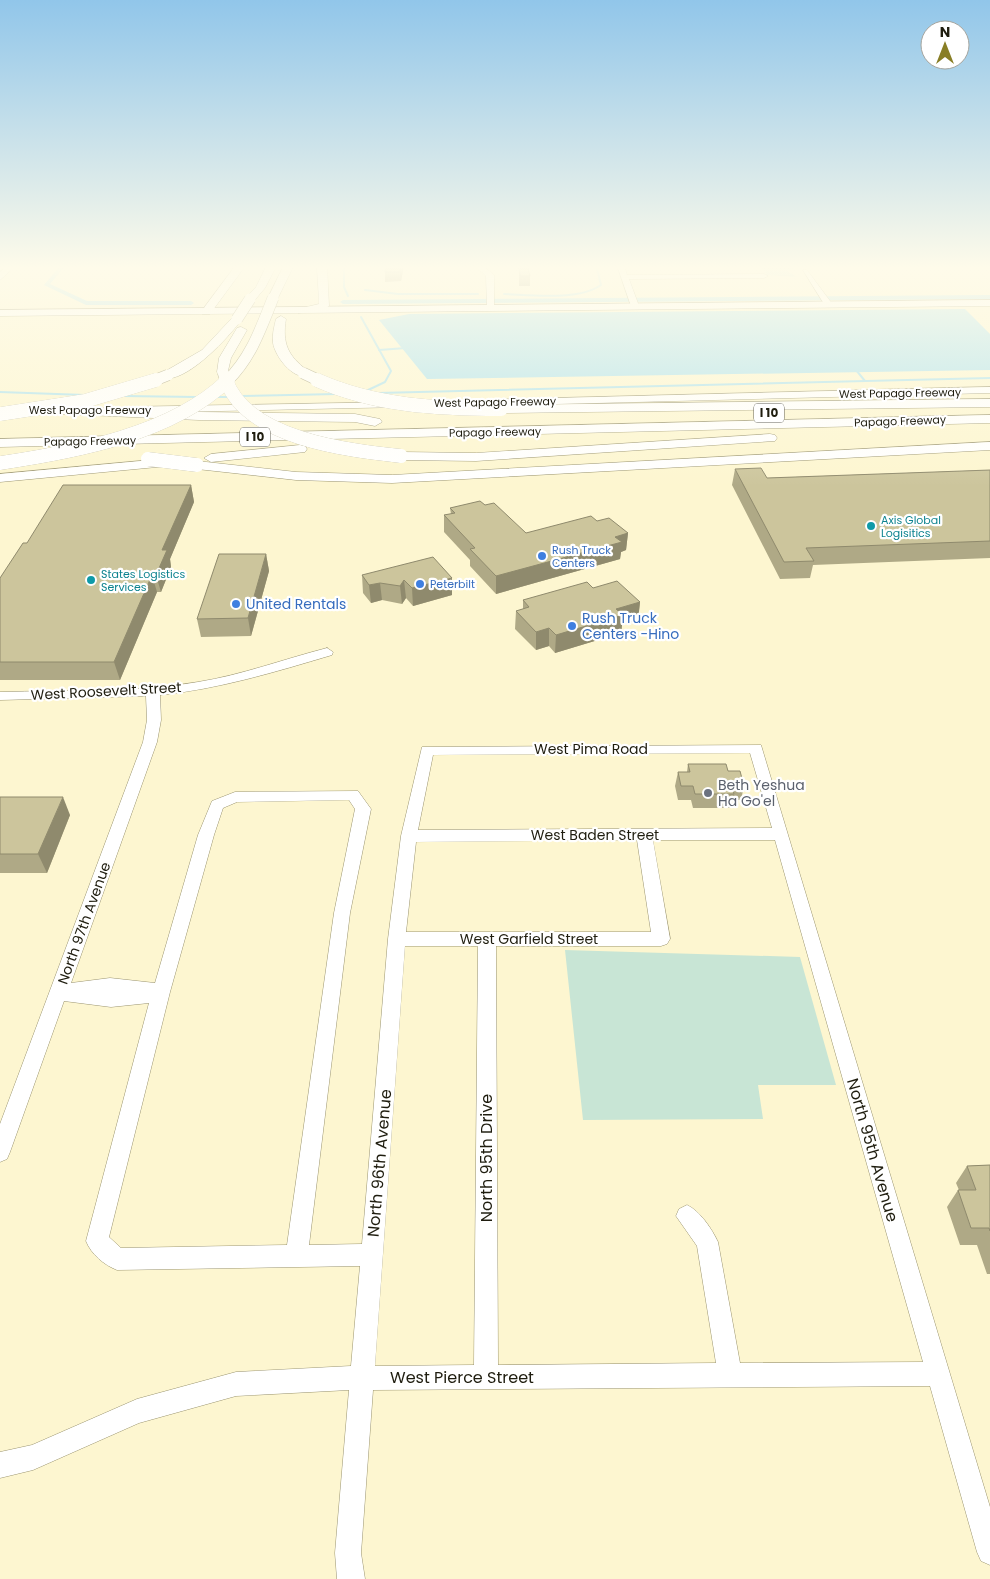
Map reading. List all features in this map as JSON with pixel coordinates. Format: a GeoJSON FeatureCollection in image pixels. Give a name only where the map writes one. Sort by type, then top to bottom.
{"type":"FeatureCollection","features":[{"type":"Feature","properties":{"kind":"highway"},"geometry":{"type":"LineString","coordinates":[[0,414],[85,400],[130,388],[168,374],[210,350],[223,339]]}},
{"type":"Feature","properties":{"kind":"highway"},"geometry":{"type":"LineString","coordinates":[[233,339],[225,358],[223,372],[236,400],[254,415],[275,427],[311,440],[401,456],[476,457],[990,425]]}},
{"type":"Feature","properties":{"kind":"highway"},"geometry":{"type":"LineString","coordinates":[[0,463],[59,453],[122,436],[166,419],[204,399],[222,386],[242,364],[254,339]]}},
{"type":"Feature","properties":{"kind":"highway"},"geometry":{"type":"LineString","coordinates":[[278,339],[281,351],[303,373],[335,388],[391,402],[446,408],[501,409],[685,405],[990,403]]}},
{"type":"Feature","properties":{"kind":"highway","name":"Papago Freeway"},"geometry":{"type":"LineString","coordinates":[[0,431],[990,407]]}},
{"type":"Feature","properties":{"kind":"highway"},"geometry":{"type":"LineString","coordinates":[[46,410],[199,416],[355,418],[375,422]]}},
{"type":"Feature","properties":{"kind":"highway","name":"Papago Freeway"},"geometry":{"type":"LineString","coordinates":[[0,443],[990,419]]}},
{"type":"Feature","properties":{"kind":"highway"},"geometry":{"type":"LineString","coordinates":[[0,478],[328,447],[478,436],[510,431]]}},
{"type":"Feature","properties":{"kind":"highway"},"geometry":{"type":"LineString","coordinates":[[0,451],[148,458],[296,476],[399,479],[990,446]]}},
{"type":"Feature","properties":{"kind":"main road","name":"West Papago Freeway"},"geometry":{"type":"LineString","coordinates":[[0,409],[161,410],[990,390]]}},
{"type":"Feature","properties":{"kind":"street","name":"West Roosevelt Street"},"geometry":{"type":"LineString","coordinates":[[0,696],[153,692],[206,684],[327,652]]}},
{"type":"Feature","properties":{"kind":"street","name":"North 97th Avenue"},"geometry":{"type":"LineString","coordinates":[[0,1152],[150,742],[154,720],[153,692]]}},
{"type":"Feature","properties":{"kind":"street","name":"West Pima Road"},"geometry":{"type":"LineString","coordinates":[[427,750],[756,748]]}},
{"type":"Feature","properties":{"kind":"street","name":"North 95th Avenue"},"geometry":{"type":"LineString","coordinates":[[756,748],[990,1552]]}},
{"type":"Feature","properties":{"kind":"street","name":"North 96th Avenue"},"geometry":{"type":"LineString","coordinates":[[351,1579],[348,1553],[397,939],[409,836],[427,750]]}},
{"type":"Feature","properties":{"kind":"street"},"geometry":{"type":"LineString","coordinates":[[297,1256],[342,912],[364,809],[353,796],[235,797],[216,805],[206,835],[161,992],[98,1240],[117,1259],[297,1256],[372,1254]]}},
{"type":"Feature","properties":{"kind":"street","name":"West Garfield Street"},"geometry":{"type":"LineString","coordinates":[[397,939],[661,939],[644,834]]}},
{"type":"Feature","properties":{"kind":"street","name":"West Baden Street"},"geometry":{"type":"LineString","coordinates":[[409,836],[781,834]]}},
{"type":"Feature","properties":{"kind":"street","name":"North 95th Drive"},"geometry":{"type":"LineString","coordinates":[[486,1377],[487,939]]}},
{"type":"Feature","properties":{"kind":"street"},"geometry":{"type":"LineString","coordinates":[[58,993],[90,1000],[134,999],[161,992]]}},
{"type":"Feature","properties":{"kind":"street"},"geometry":{"type":"LineString","coordinates":[[688,1216],[708,1242],[730,1376]]}},
{"type":"Feature","properties":{"kind":"street","name":"West Pierce Street"},"geometry":{"type":"LineString","coordinates":[[0,1465],[33,1457],[138,1411],[236,1384],[319,1378],[938,1374]]}},
{"type":"Feature","properties":{"kind":"green space"},"geometry":{"type":"Polygon","coordinates":[[[565,950],[800,957],[836,1085],[758,1085],[763,1119],[583,1120],[565,950]]]}},
{"type":"Feature","properties":{"kind":"water"},"geometry":{"type":"Polygon","coordinates":[[[394,339],[990,339],[990,370],[427,379],[394,339]]]}},
{"type":"Feature","properties":{"kind":"building","name":"Axis Global Logisitics"},"geometry":{"type":"Polygon","coordinates":[[[761,468],[767,478],[990,470],[990,541],[806,548],[814,561],[784,562],[735,469],[761,468]]]}},
{"type":"Feature","properties":{"kind":"building","name":"States Logistics Services"},"geometry":{"type":"Polygon","coordinates":[[[63,485],[191,485],[162,550],[167,550],[156,575],[152,575],[114,662],[0,662],[0,578],[23,543],[27,543],[63,485]]]}},
{"type":"Feature","properties":{"kind":"building"},"geometry":{"type":"Polygon","coordinates":[[[480,501],[485,505],[494,503],[526,533],[591,516],[597,521],[609,518],[628,533],[615,537],[622,542],[496,576],[470,549],[475,548],[444,515],[455,513],[450,508],[480,501]]]}},
{"type":"Feature","properties":{"kind":"building"},"geometry":{"type":"Polygon","coordinates":[[[219,554],[266,554],[248,618],[197,619],[219,554]]]}},
{"type":"Feature","properties":{"kind":"building"},"geometry":{"type":"Polygon","coordinates":[[[433,557],[452,578],[412,588],[404,580],[400,586],[380,583],[369,585],[362,575],[433,557]]]}},
{"type":"Feature","properties":{"kind":"building"},"geometry":{"type":"Polygon","coordinates":[[[617,581],[640,602],[616,609],[623,615],[556,635],[549,628],[536,632],[516,611],[529,607],[523,600],[587,582],[593,588],[617,581]]]}},
{"type":"Feature","properties":{"kind":"building"},"geometry":{"type":"Polygon","coordinates":[[[688,764],[726,764],[728,771],[740,771],[744,786],[732,786],[734,794],[695,794],[693,786],[681,786],[678,772],[690,772],[688,764]]]}},
{"type":"Feature","properties":{"kind":"building"},"geometry":{"type":"Polygon","coordinates":[[[0,797],[63,797],[38,854],[0,854],[0,797]]]}},
{"type":"Feature","properties":{"kind":"building"},"geometry":{"type":"Polygon","coordinates":[[[990,1165],[990,1231],[989,1228],[971,1228],[958,1190],[976,1190],[967,1166],[990,1165]]]}},
{"type":"Feature","properties":{"kind":"waterway"},"geometry":{"type":"LineString","coordinates":[[373,339],[379,350]]}},
{"type":"Feature","properties":{"kind":"waterway"},"geometry":{"type":"LineString","coordinates":[[379,350],[406,348]]}},
{"type":"Feature","properties":{"kind":"waterway"},"geometry":{"type":"LineString","coordinates":[[366,391],[385,382],[391,371],[379,350]]}},
{"type":"Feature","properties":{"kind":"waterway"},"geometry":{"type":"LineString","coordinates":[[856,370],[865,381]]}},
{"type":"Feature","properties":{"kind":"waterway"},"geometry":{"type":"LineString","coordinates":[[378,393],[990,378]]}},
{"type":"Feature","properties":{"kind":"waterway"},"geometry":{"type":"LineString","coordinates":[[0,392],[85,395]]}},
{"type":"Feature","properties":{"kind":"waterway"},"geometry":{"type":"LineString","coordinates":[[241,396],[337,394]]}},
{"type":"Feature","properties":{"kind":"waterway"},"geometry":{"type":"LineString","coordinates":[[123,396],[197,397]]}},
{"type":"Feature","properties":{"kind":"waterway"},"geometry":{"type":"LineString","coordinates":[[216,397],[230,397]]}},
{"type":"Feature","properties":{"kind":"place","name":"Axis Global Logisitics"},"geometry":{"type":"Point","coordinates":[871,526]}},
{"type":"Feature","properties":{"kind":"place","name":"Rush Truck Centers"},"geometry":{"type":"Point","coordinates":[542,556]}},
{"type":"Feature","properties":{"kind":"place","name":"States Logistics Services"},"geometry":{"type":"Point","coordinates":[91,580]}},
{"type":"Feature","properties":{"kind":"place","name":"Peterbilt"},"geometry":{"type":"Point","coordinates":[420,584]}},
{"type":"Feature","properties":{"kind":"place","name":"United Rentals"},"geometry":{"type":"Point","coordinates":[236,604]}},
{"type":"Feature","properties":{"kind":"place","name":"Rush Truck Centers -Hino"},"geometry":{"type":"Point","coordinates":[572,626]}},
{"type":"Feature","properties":{"kind":"place","name":"Beth Yeshua Ha Go'el"},"geometry":{"type":"Point","coordinates":[708,793]}}]}
